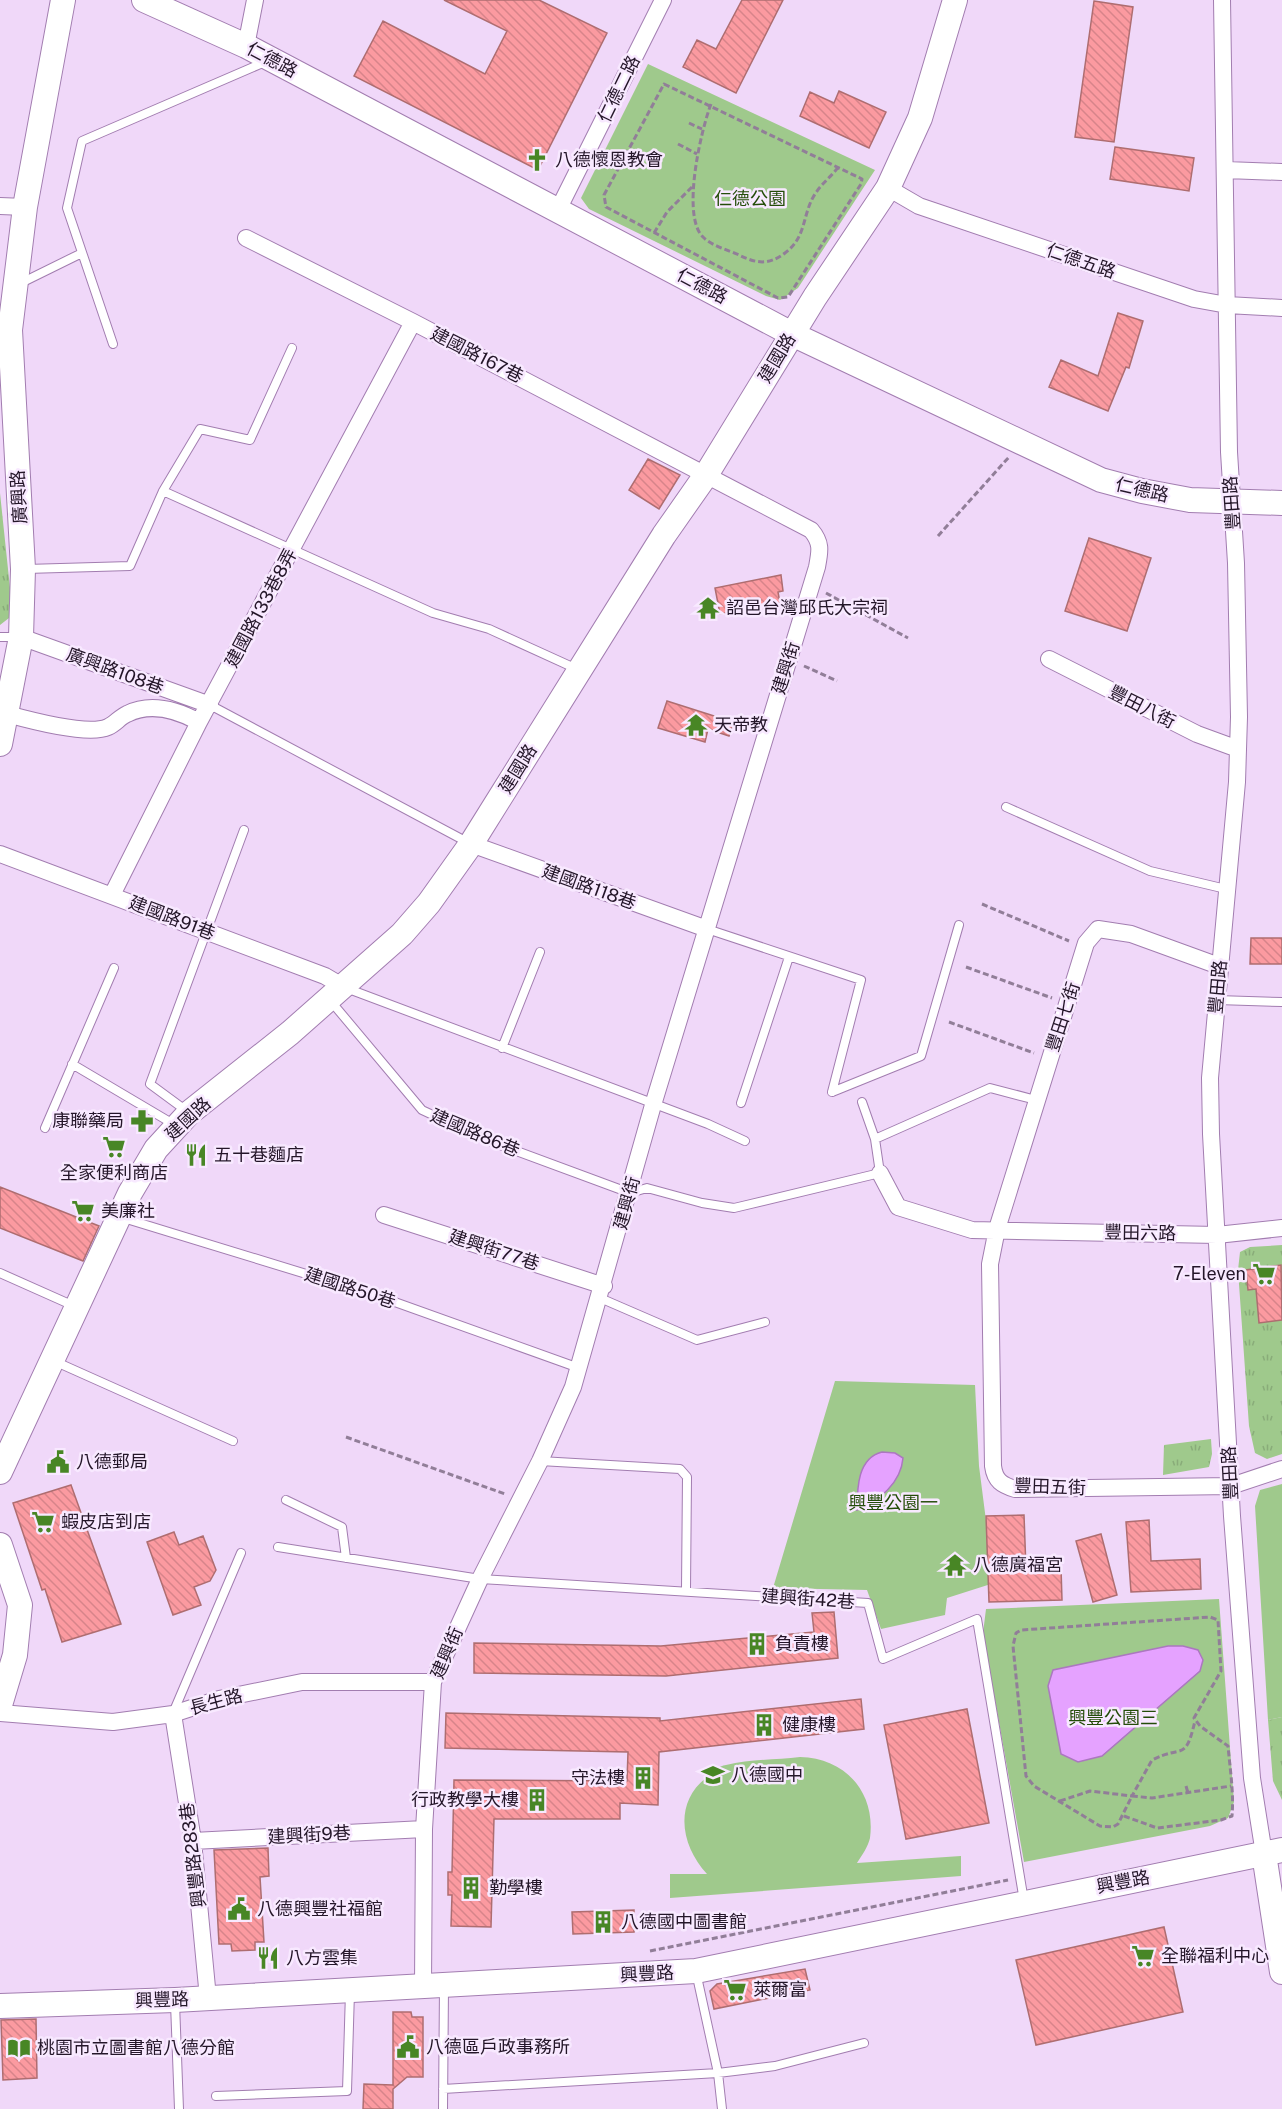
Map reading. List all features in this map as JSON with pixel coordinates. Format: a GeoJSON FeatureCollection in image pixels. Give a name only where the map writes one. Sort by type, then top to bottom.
{"type":"FeatureCollection","features":[{"type":"Feature","properties":{"kind":"street","name":"廣興路"},"geometry":{"type":"LineString","coordinates":[[0,744],[7,714],[10,637],[23,569],[9,465],[10,330],[25,207],[63,0]]}},
{"type":"Feature","properties":{"kind":"street","name":"仁德路"},"geometry":{"type":"LineString","coordinates":[[144,0],[246,46],[792,334],[1101,480],[1190,500],[1282,503]]}},
{"type":"Feature","properties":{"kind":"street"},"geometry":{"type":"LineString","coordinates":[[246,46],[255,0]]}},
{"type":"Feature","properties":{"kind":"street","name":"仁德二路"},"geometry":{"type":"LineString","coordinates":[[558,210],[663,0]]}},
{"type":"Feature","properties":{"kind":"street","name":"建國路"},"geometry":{"type":"LineString","coordinates":[[0,1472],[54,1361],[119,1217],[156,1149],[183,1120],[336,993],[402,934],[429,903],[471,844],[664,535],[706,475],[792,334],[888,188],[920,118],[955,0]]}},
{"type":"Feature","properties":{"kind":"street","name":"豐田路"},"geometry":{"type":"LineString","coordinates":[[1222,0],[1229,452],[1239,668],[1238,749],[1210,1089],[1231,1486],[1252,1778],[1273,1852],[1282,1972]]}},
{"type":"Feature","properties":{"kind":"street"},"geometry":{"type":"LineString","coordinates":[[1226,170],[1282,172]]}},
{"type":"Feature","properties":{"kind":"street","name":"仁德五路"},"geometry":{"type":"LineString","coordinates":[[888,188],[919,206],[1194,299],[1227,305],[1282,308]]}},
{"type":"Feature","properties":{"kind":"street"},"geometry":{"type":"LineString","coordinates":[[0,206],[25,207]]}},
{"type":"Feature","properties":{"kind":"street","name":"建國路167巷"},"geometry":{"type":"LineString","coordinates":[[246,238],[413,322],[706,475]]}},
{"type":"Feature","properties":{"kind":"street","name":"建國路133巷8弄"},"geometry":{"type":"LineString","coordinates":[[112,896],[199,722],[413,322]]}},
{"type":"Feature","properties":{"kind":"street","name":"建興街"},"geometry":{"type":"LineString","coordinates":[[433,1986],[424,1828],[433,1682],[480,1579],[540,1461],[579,1368],[653,1105],[812,585],[820,547],[819,539],[811,530],[706,475]]}},
{"type":"Feature","properties":{"kind":"street","name":"廣興路108巷"},"geometry":{"type":"LineString","coordinates":[[10,637],[210,705]]}},
{"type":"Feature","properties":{"kind":"street","name":"豐田八街"},"geometry":{"type":"LineString","coordinates":[[1049,659],[1197,734],[1238,749]]}},
{"type":"Feature","properties":{"kind":"street"},"geometry":{"type":"LineString","coordinates":[[7,714],[39,724],[107,728],[127,714],[147,707],[169,710],[199,722]]}},
{"type":"Feature","properties":{"kind":"street","name":"建國路118巷"},"geometry":{"type":"LineString","coordinates":[[471,844],[707,929]]}},
{"type":"Feature","properties":{"kind":"street","name":"建國路91巷"},"geometry":{"type":"LineString","coordinates":[[0,854],[325,976],[336,993]]}},
{"type":"Feature","properties":{"kind":"street","name":"豐田七街"},"geometry":{"type":"LineString","coordinates":[[997,1229],[1067,1003],[1091,936],[1098,929],[1131,934],[1220,966]]}},
{"type":"Feature","properties":{"kind":"street","name":"豐田六路"},"geometry":{"type":"LineString","coordinates":[[880,1173],[898,1207],[972,1230],[1217,1235],[1282,1228]]}},
{"type":"Feature","properties":{"kind":"street","name":"建興街77巷"},"geometry":{"type":"LineString","coordinates":[[384,1215],[602,1292]]}},
{"type":"Feature","properties":{"kind":"street","name":"豐田五街"},"geometry":{"type":"LineString","coordinates":[[997,1229],[990,1264],[993,1466],[994,1475],[1001,1484],[1016,1489],[1035,1490],[1231,1486],[1282,1469]]}},
{"type":"Feature","properties":{"kind":"street"},"geometry":{"type":"LineString","coordinates":[[0,1545],[20,1605],[15,1655],[0,1705]]}},
{"type":"Feature","properties":{"kind":"street","name":"長生路"},"geometry":{"type":"LineString","coordinates":[[0,1713],[113,1722],[173,1713],[219,1699],[302,1682],[433,1682]]}},
{"type":"Feature","properties":{"kind":"street","name":"興豐路283巷"},"geometry":{"type":"LineString","coordinates":[[173,1713],[193,1841],[208,1998]]}},
{"type":"Feature","properties":{"kind":"street","name":"建興街9巷"},"geometry":{"type":"LineString","coordinates":[[193,1841],[424,1828]]}},
{"type":"Feature","properties":{"kind":"street","name":"興豐路"},"geometry":{"type":"LineString","coordinates":[[0,2006],[175,2000],[696,1971],[1024,1901],[1273,1852]]}},
{"type":"Feature","properties":{"kind":"lane"},"geometry":{"type":"LineString","coordinates":[[113,344],[67,208],[82,141],[271,59]]}},
{"type":"Feature","properties":{"kind":"lane"},"geometry":{"type":"LineString","coordinates":[[14,287],[82,253]]}},
{"type":"Feature","properties":{"kind":"lane"},"geometry":{"type":"LineString","coordinates":[[23,569],[130,566],[162,491],[200,429],[250,440],[292,348]]}},
{"type":"Feature","properties":{"kind":"lane"},"geometry":{"type":"LineString","coordinates":[[162,491],[293,548],[433,613],[489,629],[579,670]]}},
{"type":"Feature","properties":{"kind":"lane"},"geometry":{"type":"LineString","coordinates":[[210,705],[471,844]]}},
{"type":"Feature","properties":{"kind":"lane"},"geometry":{"type":"LineString","coordinates":[[1005,807],[1150,871],[1226,889]]}},
{"type":"Feature","properties":{"kind":"lane"},"geometry":{"type":"LineString","coordinates":[[183,1120],[150,1084],[244,830]]}},
{"type":"Feature","properties":{"kind":"lane"},"geometry":{"type":"LineString","coordinates":[[707,929],[861,980],[832,1092],[921,1056],[959,925]]}},
{"type":"Feature","properties":{"kind":"lane"},"geometry":{"type":"LineString","coordinates":[[502,1048],[540,952]]}},
{"type":"Feature","properties":{"kind":"lane"},"geometry":{"type":"LineString","coordinates":[[741,1103],[789,957]]}},
{"type":"Feature","properties":{"kind":"lane"},"geometry":{"type":"LineString","coordinates":[[45,1128],[114,968]]}},
{"type":"Feature","properties":{"kind":"lane"},"geometry":{"type":"LineString","coordinates":[[336,993],[502,1048],[745,1141]]}},
{"type":"Feature","properties":{"kind":"lane","name":"建國路86巷"},"geometry":{"type":"LineString","coordinates":[[336,993],[422,1110],[484,1139],[630,1193]]}},
{"type":"Feature","properties":{"kind":"lane"},"geometry":{"type":"LineString","coordinates":[[1216,1000],[1282,1002]]}},
{"type":"Feature","properties":{"kind":"lane"},"geometry":{"type":"LineString","coordinates":[[72,1064],[183,1120]]}},
{"type":"Feature","properties":{"kind":"lane"},"geometry":{"type":"LineString","coordinates":[[875,1138],[990,1088],[1036,1100]]}},
{"type":"Feature","properties":{"kind":"lane"},"geometry":{"type":"LineString","coordinates":[[630,1193],[647,1188],[702,1203],[734,1208],[880,1173],[875,1138],[862,1102]]}},
{"type":"Feature","properties":{"kind":"lane","name":"建國路50巷"},"geometry":{"type":"LineString","coordinates":[[119,1217],[378,1296],[579,1368]]}},
{"type":"Feature","properties":{"kind":"lane"},"geometry":{"type":"LineString","coordinates":[[0,1272],[77,1308]]}},
{"type":"Feature","properties":{"kind":"lane"},"geometry":{"type":"LineString","coordinates":[[602,1292],[697,1340],[765,1322]]}},
{"type":"Feature","properties":{"kind":"lane"},"geometry":{"type":"LineString","coordinates":[[54,1361],[233,1441]]}},
{"type":"Feature","properties":{"kind":"lane"},"geometry":{"type":"LineString","coordinates":[[540,1461],[680,1469],[687,1477],[686,1590]]}},
{"type":"Feature","properties":{"kind":"lane"},"geometry":{"type":"LineString","coordinates":[[286,1500],[342,1527],[346,1558]]}},
{"type":"Feature","properties":{"kind":"lane","name":"建興街42巷"},"geometry":{"type":"LineString","coordinates":[[278,1547],[480,1579],[868,1603],[883,1659],[977,1619],[1024,1901]]}},
{"type":"Feature","properties":{"kind":"lane"},"geometry":{"type":"LineString","coordinates":[[173,1713],[241,1553]]}},
{"type":"Feature","properties":{"kind":"lane"},"geometry":{"type":"LineString","coordinates":[[696,1971],[718,2073],[722,2109]]}},
{"type":"Feature","properties":{"kind":"lane"},"geometry":{"type":"LineString","coordinates":[[433,1986],[443,2109]]}},
{"type":"Feature","properties":{"kind":"lane"},"geometry":{"type":"LineString","coordinates":[[216,2096],[347,2091],[350,1990]]}},
{"type":"Feature","properties":{"kind":"lane"},"geometry":{"type":"LineString","coordinates":[[175,2000],[179,2109]]}},
{"type":"Feature","properties":{"kind":"lane"},"geometry":{"type":"LineString","coordinates":[[443,2088],[718,2073],[775,2066],[864,2043]]}},
{"type":"Feature","properties":{"kind":"path"},"geometry":{"type":"LineString","coordinates":[[668,84],[711,104],[860,176],[862,181],[792,294],[784,299],[606,207],[604,195],[661,86],[668,84]]}},
{"type":"Feature","properties":{"kind":"path"},"geometry":{"type":"LineString","coordinates":[[711,104],[702,129],[697,154],[694,186],[696,225],[702,236],[751,261],[768,263],[788,252],[799,240],[815,195],[839,166]]}},
{"type":"Feature","properties":{"kind":"path"},"geometry":{"type":"LineString","coordinates":[[689,123],[702,129]]}},
{"type":"Feature","properties":{"kind":"path"},"geometry":{"type":"LineString","coordinates":[[678,144],[697,154]]}},
{"type":"Feature","properties":{"kind":"path"},"geometry":{"type":"LineString","coordinates":[[654,233],[667,212],[694,186]]}},
{"type":"Feature","properties":{"kind":"path"},"geometry":{"type":"LineString","coordinates":[[938,536],[1021,444]]}},
{"type":"Feature","properties":{"kind":"path"},"geometry":{"type":"LineString","coordinates":[[812,585],[908,638]]}},
{"type":"Feature","properties":{"kind":"path"},"geometry":{"type":"LineString","coordinates":[[789,659],[837,681]]}},
{"type":"Feature","properties":{"kind":"path"},"geometry":{"type":"LineString","coordinates":[[982,904],[1085,948]]}},
{"type":"Feature","properties":{"kind":"path"},"geometry":{"type":"LineString","coordinates":[[966,967],[1067,1003]]}},
{"type":"Feature","properties":{"kind":"path"},"geometry":{"type":"LineString","coordinates":[[949,1022],[1050,1059]]}},
{"type":"Feature","properties":{"kind":"path"},"geometry":{"type":"LineString","coordinates":[[346,1437],[521,1499]]}},
{"type":"Feature","properties":{"kind":"path"},"geometry":{"type":"LineString","coordinates":[[1216,1617],[1221,1671],[1196,1713],[1195,1721],[1189,1745],[1184,1750],[1152,1760],[1124,1816],[1113,1827],[1100,1826],[1034,1786],[1026,1776],[1013,1646],[1016,1633],[1021,1630],[1216,1617]]}},
{"type":"Feature","properties":{"kind":"path"},"geometry":{"type":"LineString","coordinates":[[1124,1816],[1157,1828],[1229,1819],[1233,1810],[1228,1746],[1195,1721]]}},
{"type":"Feature","properties":{"kind":"path"},"geometry":{"type":"LineString","coordinates":[[1186,1786],[1188,1793]]}},
{"type":"Feature","properties":{"kind":"path"},"geometry":{"type":"LineString","coordinates":[[1059,1801],[1090,1791],[1152,1798],[1231,1786]]}},
{"type":"Feature","properties":{"kind":"path"},"geometry":{"type":"LineString","coordinates":[[642,1953],[1008,1880]]}},
{"type":"Feature","properties":{"kind":"green space","name":"仁德公園"},"geometry":{"type":"Polygon","coordinates":[[[648,64],[875,170],[798,288],[780,300],[766,296],[589,209],[581,198],[648,64]]]}},
{"type":"Feature","properties":{"kind":"green space"},"geometry":{"type":"Polygon","coordinates":[[[0,493],[12,607],[9,618],[0,625],[0,493]]]}},
{"type":"Feature","properties":{"kind":"green space"},"geometry":{"type":"Polygon","coordinates":[[[1282,1245],[1282,1454],[1267,1459],[1255,1453],[1249,1426],[1238,1270],[1240,1252],[1250,1247],[1282,1245]]]}},
{"type":"Feature","properties":{"kind":"green space","name":"興豐公園一"},"geometry":{"type":"Polygon","coordinates":[[[835,1381],[975,1385],[979,1466],[994,1583],[947,1598],[945,1615],[881,1629],[867,1590],[773,1588],[835,1381]]]}},
{"type":"Feature","properties":{"kind":"green space"},"geometry":{"type":"Polygon","coordinates":[[[1211,1439],[1212,1454],[1209,1467],[1163,1475],[1164,1445],[1211,1439]]]}},
{"type":"Feature","properties":{"kind":"green space"},"geometry":{"type":"Polygon","coordinates":[[[1282,1484],[1282,1717],[1268,1720],[1255,1506],[1260,1490],[1282,1484]]]}},
{"type":"Feature","properties":{"kind":"green space","name":"興豐公園三"},"geometry":{"type":"Polygon","coordinates":[[[1219,1599],[1234,1802],[1228,1818],[1210,1826],[1024,1862],[983,1633],[986,1609],[1219,1599]]]}},
{"type":"Feature","properties":{"kind":"green space"},"geometry":{"type":"Polygon","coordinates":[[[1282,1717],[1282,1800],[1273,1781],[1268,1720],[1282,1717]]]}},
{"type":"Feature","properties":{"kind":"green space"},"geometry":{"type":"Polygon","coordinates":[[[800,1757],[816,1759],[844,1771],[862,1792],[871,1821],[870,1838],[857,1863],[961,1856],[961,1876],[670,1898],[670,1874],[707,1874],[691,1851],[684,1825],[689,1799],[696,1787],[713,1771],[723,1766],[800,1757]]]}},
{"type":"Feature","properties":{"kind":"shaded area"},"geometry":{"type":"Polygon","coordinates":[[[882,1452],[895,1453],[903,1458],[898,1475],[881,1496],[857,1510],[859,1483],[864,1467],[874,1455],[882,1452]]]}},
{"type":"Feature","properties":{"kind":"shaded area"},"geometry":{"type":"Polygon","coordinates":[[[1168,1646],[1183,1646],[1198,1650],[1203,1660],[1200,1671],[1102,1756],[1078,1762],[1061,1754],[1048,1686],[1053,1670],[1168,1646]]]}},
{"type":"Feature","properties":{"kind":"building"},"geometry":{"type":"Polygon","coordinates":[[[444,0],[539,0],[607,33],[538,170],[354,76],[383,21],[485,74],[507,31],[444,0]]]}},
{"type":"Feature","properties":{"kind":"building"},"geometry":{"type":"Polygon","coordinates":[[[742,0],[783,0],[736,93],[683,67],[697,40],[716,49],[742,0]]]}},
{"type":"Feature","properties":{"kind":"building"},"geometry":{"type":"Polygon","coordinates":[[[1094,1],[1133,7],[1114,142],[1075,137],[1094,1]]]}},
{"type":"Feature","properties":{"kind":"building"},"geometry":{"type":"Polygon","coordinates":[[[839,91],[886,112],[869,148],[800,116],[810,92],[834,103],[839,91]]]}},
{"type":"Feature","properties":{"kind":"building"},"geometry":{"type":"Polygon","coordinates":[[[1115,147],[1194,158],[1189,191],[1110,179],[1115,147]]]}},
{"type":"Feature","properties":{"kind":"building"},"geometry":{"type":"Polygon","coordinates":[[[1118,313],[1143,321],[1129,368],[1126,367],[1108,411],[1049,387],[1061,360],[1098,376],[1118,313]]]}},
{"type":"Feature","properties":{"kind":"building"},"geometry":{"type":"Polygon","coordinates":[[[648,459],[680,475],[659,509],[629,490],[648,459]]]}},
{"type":"Feature","properties":{"kind":"building"},"geometry":{"type":"Polygon","coordinates":[[[1089,538],[1151,558],[1127,631],[1065,611],[1089,538]]]}},
{"type":"Feature","properties":{"kind":"building"},"geometry":{"type":"Polygon","coordinates":[[[781,575],[783,591],[778,592],[780,603],[720,614],[715,588],[781,575]]]}},
{"type":"Feature","properties":{"kind":"building","name":"天帝教"},"geometry":{"type":"Polygon","coordinates":[[[667,701],[733,722],[729,736],[708,729],[705,742],[658,728],[667,701]]]}},
{"type":"Feature","properties":{"kind":"building"},"geometry":{"type":"Polygon","coordinates":[[[1251,938],[1282,938],[1282,964],[1250,964],[1251,938]]]}},
{"type":"Feature","properties":{"kind":"building"},"geometry":{"type":"Polygon","coordinates":[[[0,1187],[99,1226],[83,1261],[0,1228],[0,1187]]]}},
{"type":"Feature","properties":{"kind":"building"},"geometry":{"type":"Polygon","coordinates":[[[1281,1265],[1282,1320],[1259,1323],[1256,1289],[1248,1290],[1246,1270],[1281,1265]]]}},
{"type":"Feature","properties":{"kind":"building"},"geometry":{"type":"Polygon","coordinates":[[[71,1485],[121,1624],[62,1642],[13,1503],[71,1485]]]}},
{"type":"Feature","properties":{"kind":"building"},"geometry":{"type":"Polygon","coordinates":[[[1024,1515],[1026,1569],[1061,1568],[1062,1600],[989,1602],[986,1516],[1024,1515]]]}},
{"type":"Feature","properties":{"kind":"building"},"geometry":{"type":"Polygon","coordinates":[[[1149,1520],[1151,1561],[1200,1559],[1201,1589],[1131,1592],[1126,1522],[1149,1520]]]}},
{"type":"Feature","properties":{"kind":"building"},"geometry":{"type":"Polygon","coordinates":[[[174,1532],[179,1545],[203,1536],[216,1570],[210,1581],[194,1587],[201,1605],[173,1615],[147,1542],[174,1532]]]}},
{"type":"Feature","properties":{"kind":"building"},"geometry":{"type":"Polygon","coordinates":[[[1101,1534],[1117,1595],[1093,1602],[1076,1541],[1101,1534]]]}},
{"type":"Feature","properties":{"kind":"building","name":"負責樓"},"geometry":{"type":"Polygon","coordinates":[[[834,1612],[838,1658],[666,1676],[474,1673],[474,1643],[661,1646],[814,1632],[812,1613],[834,1612]]]}},
{"type":"Feature","properties":{"kind":"building"},"geometry":{"type":"Polygon","coordinates":[[[861,1699],[864,1729],[659,1752],[658,1805],[620,1803],[620,1819],[494,1819],[491,1927],[451,1926],[452,1895],[448,1895],[448,1872],[452,1872],[454,1780],[627,1781],[628,1752],[445,1748],[446,1713],[660,1718],[660,1721],[861,1699]]]}},
{"type":"Feature","properties":{"kind":"building"},"geometry":{"type":"Polygon","coordinates":[[[967,1709],[989,1823],[906,1839],[884,1725],[967,1709]]]}},
{"type":"Feature","properties":{"kind":"building","name":"八德興豐社福館"},"geometry":{"type":"Polygon","coordinates":[[[268,1848],[269,1876],[260,1877],[264,1942],[255,1942],[255,1950],[232,1951],[231,1944],[219,1944],[214,1850],[268,1848]]]}},
{"type":"Feature","properties":{"kind":"building","name":"八德國中圖書館"},"geometry":{"type":"Polygon","coordinates":[[[634,1910],[634,1932],[573,1934],[572,1912],[634,1910]]]}},
{"type":"Feature","properties":{"kind":"building"},"geometry":{"type":"Polygon","coordinates":[[[1164,1927],[1183,2012],[1036,2045],[1016,1960],[1164,1927]]]}},
{"type":"Feature","properties":{"kind":"building"},"geometry":{"type":"Polygon","coordinates":[[[805,1969],[810,1990],[714,2009],[710,1991],[717,1984],[805,1969]]]}},
{"type":"Feature","properties":{"kind":"building","name":"八德區戶政事務所"},"geometry":{"type":"Polygon","coordinates":[[[393,2012],[411,2012],[412,2017],[423,2017],[423,2077],[407,2077],[393,2089],[393,2109],[363,2109],[364,2084],[393,2085],[393,2012]]]}},
{"type":"Feature","properties":{"kind":"building","name":"桃園市立圖書館八德分館"},"geometry":{"type":"Polygon","coordinates":[[[36,2019],[37,2078],[3,2080],[1,2020],[36,2019]]]}},
{"type":"Feature","properties":{"kind":"place","name":"八德懷恩教會"},"geometry":{"type":"Point","coordinates":[537,160]}},
{"type":"Feature","properties":{"kind":"place","name":"詔邑台灣邱氏大宗祠"},"geometry":{"type":"Point","coordinates":[708,608]}},
{"type":"Feature","properties":{"kind":"place","name":"天帝教"},"geometry":{"type":"Point","coordinates":[696,725]}},
{"type":"Feature","properties":{"kind":"place","name":"康聯藥局"},"geometry":{"type":"Point","coordinates":[142,1121]}},
{"type":"Feature","properties":{"kind":"place","name":"全家便利商店"},"geometry":{"type":"Point","coordinates":[114,1147]}},
{"type":"Feature","properties":{"kind":"place","name":"五十巷麵店"},"geometry":{"type":"Point","coordinates":[196,1155]}},
{"type":"Feature","properties":{"kind":"place","name":"美廉社"},"geometry":{"type":"Point","coordinates":[83,1211]}},
{"type":"Feature","properties":{"kind":"place","name":"7-Eleven"},"geometry":{"type":"Point","coordinates":[1264,1274]}},
{"type":"Feature","properties":{"kind":"place","name":"八德郵局"},"geometry":{"type":"Point","coordinates":[58,1462]}},
{"type":"Feature","properties":{"kind":"place","name":"蝦皮店到店"},"geometry":{"type":"Point","coordinates":[43,1522]}},
{"type":"Feature","properties":{"kind":"place","name":"八德廣福宮"},"geometry":{"type":"Point","coordinates":[955,1565]}},
{"type":"Feature","properties":{"kind":"place","name":"負責樓"},"geometry":{"type":"Point","coordinates":[757,1644]}},
{"type":"Feature","properties":{"kind":"place","name":"健康樓"},"geometry":{"type":"Point","coordinates":[764,1725]}},
{"type":"Feature","properties":{"kind":"place","name":"八德國中"},"geometry":{"type":"Point","coordinates":[713,1775]}},
{"type":"Feature","properties":{"kind":"place","name":"守法樓"},"geometry":{"type":"Point","coordinates":[643,1778]}},
{"type":"Feature","properties":{"kind":"place","name":"行政教學大樓"},"geometry":{"type":"Point","coordinates":[537,1800]}},
{"type":"Feature","properties":{"kind":"place","name":"勤學樓"},"geometry":{"type":"Point","coordinates":[471,1888]}},
{"type":"Feature","properties":{"kind":"place","name":"八德興豐社福館"},"geometry":{"type":"Point","coordinates":[239,1909]}},
{"type":"Feature","properties":{"kind":"place","name":"八德國中圖書館"},"geometry":{"type":"Point","coordinates":[603,1922]}},
{"type":"Feature","properties":{"kind":"place","name":"全聯福利中心"},"geometry":{"type":"Point","coordinates":[1143,1956]}},
{"type":"Feature","properties":{"kind":"place","name":"八方雲集"},"geometry":{"type":"Point","coordinates":[268,1958]}},
{"type":"Feature","properties":{"kind":"place","name":"萊爾富"},"geometry":{"type":"Point","coordinates":[735,1990]}},
{"type":"Feature","properties":{"kind":"place","name":"八德區戶政事務所"},"geometry":{"type":"Point","coordinates":[408,2047]}},
{"type":"Feature","properties":{"kind":"place","name":"桃園市立圖書館八德分館"},"geometry":{"type":"Point","coordinates":[19,2048]}}]}
